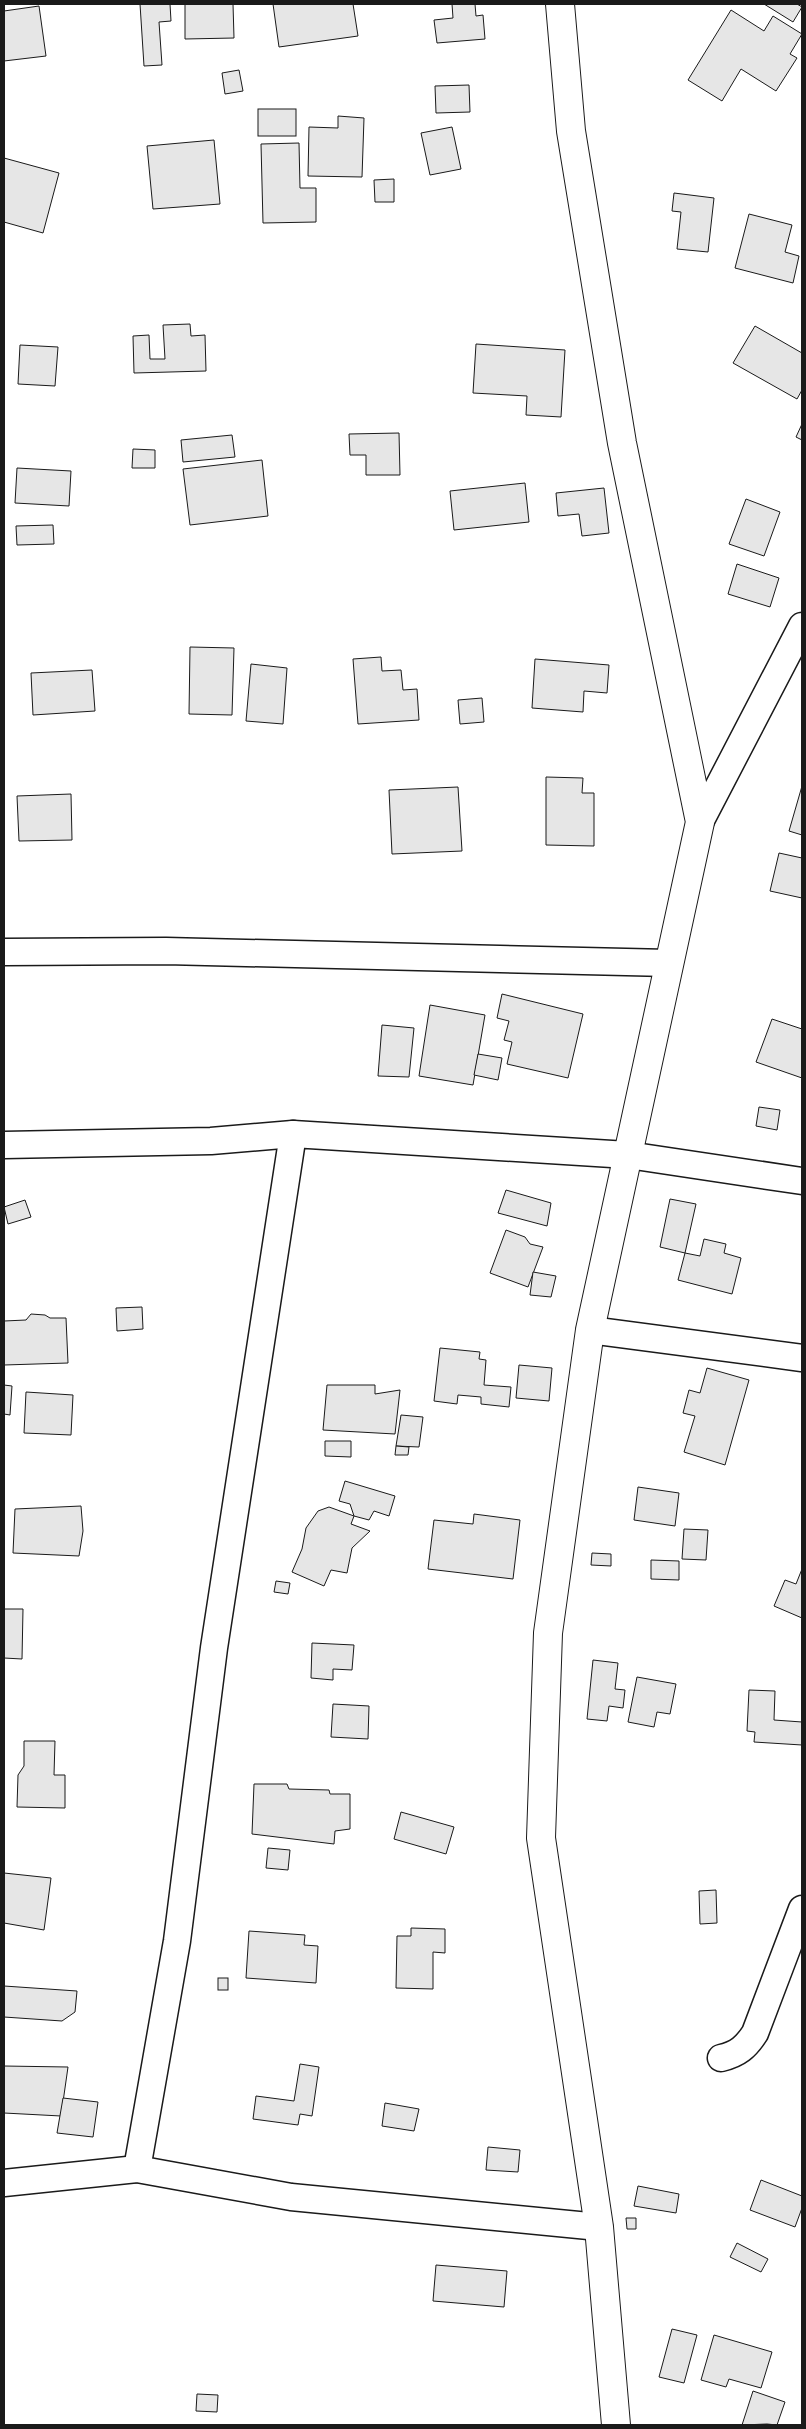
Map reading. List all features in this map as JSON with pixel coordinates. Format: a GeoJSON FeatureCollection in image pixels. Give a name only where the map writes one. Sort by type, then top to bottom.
{"type":"FeatureCollection","features":[{"type":"Feature","properties":{"kind":"street"},"geometry":{"type":"LineString","coordinates":[[560,4],[571,131],[622,443],[700,822]]}},
{"type":"Feature","properties":{"kind":"street"},"geometry":{"type":"LineString","coordinates":[[616,2425],[599,2227],[541,1838],[548,1633],[590,1330],[700,822],[802,626]]}},
{"type":"Feature","properties":{"kind":"street"},"geometry":{"type":"LineString","coordinates":[[4,952],[166,951],[669,963]]}},
{"type":"Feature","properties":{"kind":"street"},"geometry":{"type":"LineString","coordinates":[[137,2169],[176,1941],[214,1648],[293,1134]]}},
{"type":"Feature","properties":{"kind":"street"},"geometry":{"type":"LineString","coordinates":[[4,1145],[212,1141],[293,1134],[628,1156],[802,1182]]}},
{"type":"Feature","properties":{"kind":"street"},"geometry":{"type":"LineString","coordinates":[[590,1330],[802,1358]]}},
{"type":"Feature","properties":{"kind":"street"},"geometry":{"type":"LineString","coordinates":[[721,2058],[736,2055],[747,2045],[755,2033],[802,1909]]}},
{"type":"Feature","properties":{"kind":"street"},"geometry":{"type":"LineString","coordinates":[[4,2183],[137,2169],[291,2197],[599,2227]]}},
{"type":"Feature","properties":{"kind":"building"},"geometry":{"type":"Polygon","coordinates":[[[140,4],[170,4],[171,21],[159,22],[162,65],[144,66],[140,4]]]}},
{"type":"Feature","properties":{"kind":"building"},"geometry":{"type":"Polygon","coordinates":[[[185,4],[233,4],[234,38],[185,39],[185,4]]]}},
{"type":"Feature","properties":{"kind":"building"},"geometry":{"type":"Polygon","coordinates":[[[273,4],[353,4],[358,36],[279,47],[273,4]]]}},
{"type":"Feature","properties":{"kind":"building"},"geometry":{"type":"Polygon","coordinates":[[[452,4],[475,4],[476,16],[483,15],[485,39],[437,43],[434,20],[453,18],[452,4]]]}},
{"type":"Feature","properties":{"kind":"building"},"geometry":{"type":"Polygon","coordinates":[[[764,4],[797,4],[802,7],[793,22],[764,4]]]}},
{"type":"Feature","properties":{"kind":"building"},"geometry":{"type":"Polygon","coordinates":[[[39,6],[46,56],[4,61],[4,11],[39,6]]]}},
{"type":"Feature","properties":{"kind":"building"},"geometry":{"type":"Polygon","coordinates":[[[731,10],[764,31],[773,16],[802,34],[790,54],[797,58],[776,91],[741,69],[722,101],[688,80],[731,10]]]}},
{"type":"Feature","properties":{"kind":"building"},"geometry":{"type":"Polygon","coordinates":[[[239,70],[243,91],[225,94],[222,73],[239,70]]]}},
{"type":"Feature","properties":{"kind":"building"},"geometry":{"type":"Polygon","coordinates":[[[469,85],[470,112],[436,113],[435,86],[469,85]]]}},
{"type":"Feature","properties":{"kind":"building"},"geometry":{"type":"Polygon","coordinates":[[[258,109],[296,109],[296,136],[258,136],[258,109]]]}},
{"type":"Feature","properties":{"kind":"building"},"geometry":{"type":"Polygon","coordinates":[[[338,116],[364,118],[362,177],[308,176],[309,127],[338,128],[338,116]]]}},
{"type":"Feature","properties":{"kind":"building"},"geometry":{"type":"Polygon","coordinates":[[[452,127],[461,169],[430,175],[421,133],[452,127]]]}},
{"type":"Feature","properties":{"kind":"building"},"geometry":{"type":"Polygon","coordinates":[[[214,140],[220,204],[153,209],[147,146],[214,140]]]}},
{"type":"Feature","properties":{"kind":"building"},"geometry":{"type":"Polygon","coordinates":[[[299,143],[300,188],[316,188],[316,222],[263,223],[261,144],[299,143]]]}},
{"type":"Feature","properties":{"kind":"building"},"geometry":{"type":"Polygon","coordinates":[[[4,158],[59,173],[43,233],[4,222],[4,158]]]}},
{"type":"Feature","properties":{"kind":"building"},"geometry":{"type":"Polygon","coordinates":[[[394,179],[394,202],[375,202],[374,180],[394,179]]]}},
{"type":"Feature","properties":{"kind":"building"},"geometry":{"type":"Polygon","coordinates":[[[674,193],[714,198],[708,252],[677,249],[681,212],[672,211],[674,193]]]}},
{"type":"Feature","properties":{"kind":"building"},"geometry":{"type":"Polygon","coordinates":[[[749,214],[792,225],[785,252],[799,256],[793,283],[735,268],[749,214]]]}},
{"type":"Feature","properties":{"kind":"building"},"geometry":{"type":"Polygon","coordinates":[[[190,324],[191,336],[205,335],[206,371],[134,373],[133,336],[149,335],[150,359],[165,359],[163,325],[190,324]]]}},
{"type":"Feature","properties":{"kind":"building"},"geometry":{"type":"Polygon","coordinates":[[[755,326],[802,353],[802,390],[797,399],[733,363],[755,326]]]}},
{"type":"Feature","properties":{"kind":"building"},"geometry":{"type":"Polygon","coordinates":[[[476,344],[565,350],[561,417],[526,415],[527,396],[473,393],[476,344]]]}},
{"type":"Feature","properties":{"kind":"building"},"geometry":{"type":"Polygon","coordinates":[[[20,345],[58,347],[55,386],[18,384],[20,345]]]}},
{"type":"Feature","properties":{"kind":"building"},"geometry":{"type":"Polygon","coordinates":[[[802,424],[802,440],[796,437],[802,424]]]}},
{"type":"Feature","properties":{"kind":"building"},"geometry":{"type":"Polygon","coordinates":[[[399,433],[400,475],[366,475],[366,455],[350,455],[349,434],[399,433]]]}},
{"type":"Feature","properties":{"kind":"building"},"geometry":{"type":"Polygon","coordinates":[[[232,435],[235,457],[183,462],[181,440],[232,435]]]}},
{"type":"Feature","properties":{"kind":"building"},"geometry":{"type":"Polygon","coordinates":[[[133,449],[155,450],[155,468],[132,468],[133,449]]]}},
{"type":"Feature","properties":{"kind":"building"},"geometry":{"type":"Polygon","coordinates":[[[262,460],[268,516],[190,525],[183,469],[262,460]]]}},
{"type":"Feature","properties":{"kind":"building"},"geometry":{"type":"Polygon","coordinates":[[[17,468],[71,471],[69,506],[15,503],[17,468]]]}},
{"type":"Feature","properties":{"kind":"building"},"geometry":{"type":"Polygon","coordinates":[[[525,483],[529,522],[454,530],[450,491],[525,483]]]}},
{"type":"Feature","properties":{"kind":"building"},"geometry":{"type":"Polygon","coordinates":[[[604,488],[609,533],[582,536],[579,514],[558,516],[556,493],[604,488]]]}},
{"type":"Feature","properties":{"kind":"building"},"geometry":{"type":"Polygon","coordinates":[[[746,499],[780,512],[764,556],[729,544],[746,499]]]}},
{"type":"Feature","properties":{"kind":"building"},"geometry":{"type":"Polygon","coordinates":[[[53,525],[54,544],[17,545],[16,526],[53,525]]]}},
{"type":"Feature","properties":{"kind":"building"},"geometry":{"type":"Polygon","coordinates":[[[737,564],[779,578],[770,607],[728,594],[737,564]]]}},
{"type":"Feature","properties":{"kind":"building"},"geometry":{"type":"Polygon","coordinates":[[[190,647],[234,648],[232,715],[189,714],[190,647]]]}},
{"type":"Feature","properties":{"kind":"building"},"geometry":{"type":"Polygon","coordinates":[[[381,657],[382,671],[401,670],[403,690],[417,689],[419,720],[358,724],[353,659],[381,657]]]}},
{"type":"Feature","properties":{"kind":"building"},"geometry":{"type":"Polygon","coordinates":[[[535,659],[609,665],[607,693],[584,691],[583,712],[532,708],[535,659]]]}},
{"type":"Feature","properties":{"kind":"building"},"geometry":{"type":"Polygon","coordinates":[[[251,664],[287,668],[283,724],[246,721],[251,664]]]}},
{"type":"Feature","properties":{"kind":"building"},"geometry":{"type":"Polygon","coordinates":[[[92,670],[95,711],[33,715],[31,673],[92,670]]]}},
{"type":"Feature","properties":{"kind":"building"},"geometry":{"type":"Polygon","coordinates":[[[482,698],[484,722],[460,724],[458,700],[482,698]]]}},
{"type":"Feature","properties":{"kind":"building"},"geometry":{"type":"Polygon","coordinates":[[[546,777],[583,778],[582,793],[594,793],[594,846],[546,845],[546,777]]]}},
{"type":"Feature","properties":{"kind":"building"},"geometry":{"type":"Polygon","coordinates":[[[802,786],[802,835],[789,831],[802,786]]]}},
{"type":"Feature","properties":{"kind":"building"},"geometry":{"type":"Polygon","coordinates":[[[458,787],[462,851],[392,854],[389,790],[458,787]]]}},
{"type":"Feature","properties":{"kind":"building"},"geometry":{"type":"Polygon","coordinates":[[[71,794],[72,840],[19,841],[17,796],[71,794]]]}},
{"type":"Feature","properties":{"kind":"building"},"geometry":{"type":"Polygon","coordinates":[[[779,853],[802,858],[802,898],[770,891],[779,853]]]}},
{"type":"Feature","properties":{"kind":"building"},"geometry":{"type":"Polygon","coordinates":[[[502,994],[583,1014],[568,1078],[507,1064],[512,1042],[504,1040],[509,1021],[497,1018],[502,994]]]}},
{"type":"Feature","properties":{"kind":"building"},"geometry":{"type":"Polygon","coordinates":[[[430,1005],[485,1015],[473,1085],[419,1076],[430,1005]]]}},
{"type":"Feature","properties":{"kind":"building"},"geometry":{"type":"Polygon","coordinates":[[[772,1019],[802,1029],[802,1078],[756,1062],[772,1019]]]}},
{"type":"Feature","properties":{"kind":"building"},"geometry":{"type":"Polygon","coordinates":[[[382,1025],[414,1028],[409,1077],[378,1076],[382,1025]]]}},
{"type":"Feature","properties":{"kind":"building"},"geometry":{"type":"Polygon","coordinates":[[[478,1054],[502,1058],[498,1080],[474,1075],[478,1054]]]}},
{"type":"Feature","properties":{"kind":"building"},"geometry":{"type":"Polygon","coordinates":[[[759,1107],[780,1110],[777,1130],[756,1126],[759,1107]]]}},
{"type":"Feature","properties":{"kind":"building"},"geometry":{"type":"Polygon","coordinates":[[[506,1190],[551,1203],[547,1226],[498,1213],[506,1190]]]}},
{"type":"Feature","properties":{"kind":"building"},"geometry":{"type":"Polygon","coordinates":[[[670,1199],[696,1204],[685,1253],[660,1247],[670,1199]]]}},
{"type":"Feature","properties":{"kind":"building"},"geometry":{"type":"Polygon","coordinates":[[[25,1200],[31,1217],[8,1224],[4,1207],[25,1200]]]}},
{"type":"Feature","properties":{"kind":"building"},"geometry":{"type":"Polygon","coordinates":[[[506,1230],[525,1237],[530,1244],[543,1247],[528,1287],[490,1273],[506,1230]]]}},
{"type":"Feature","properties":{"kind":"building"},"geometry":{"type":"Polygon","coordinates":[[[704,1239],[726,1244],[724,1253],[741,1258],[732,1294],[678,1280],[685,1253],[700,1256],[704,1239]]]}},
{"type":"Feature","properties":{"kind":"building"},"geometry":{"type":"Polygon","coordinates":[[[533,1272],[556,1276],[551,1297],[530,1295],[533,1272]]]}},
{"type":"Feature","properties":{"kind":"building"},"geometry":{"type":"Polygon","coordinates":[[[142,1307],[143,1329],[117,1331],[116,1308],[142,1307]]]}},
{"type":"Feature","properties":{"kind":"building"},"geometry":{"type":"Polygon","coordinates":[[[31,1314],[45,1315],[50,1318],[66,1318],[68,1363],[4,1365],[4,1321],[26,1320],[31,1314]]]}},
{"type":"Feature","properties":{"kind":"building"},"geometry":{"type":"Polygon","coordinates":[[[440,1348],[480,1352],[479,1359],[486,1360],[484,1385],[511,1387],[509,1407],[481,1404],[481,1397],[458,1395],[457,1404],[434,1401],[440,1348]]]}},
{"type":"Feature","properties":{"kind":"building"},"geometry":{"type":"Polygon","coordinates":[[[519,1365],[552,1368],[549,1401],[516,1398],[519,1365]]]}},
{"type":"Feature","properties":{"kind":"building"},"geometry":{"type":"Polygon","coordinates":[[[707,1368],[749,1380],[725,1465],[684,1452],[695,1416],[683,1413],[689,1390],[700,1393],[707,1368]]]}},
{"type":"Feature","properties":{"kind":"building"},"geometry":{"type":"Polygon","coordinates":[[[4,1385],[12,1386],[10,1415],[4,1414],[4,1385]]]}},
{"type":"Feature","properties":{"kind":"building"},"geometry":{"type":"Polygon","coordinates":[[[327,1385],[375,1385],[375,1394],[400,1390],[395,1434],[323,1430],[327,1385]]]}},
{"type":"Feature","properties":{"kind":"building"},"geometry":{"type":"Polygon","coordinates":[[[26,1392],[73,1395],[71,1435],[24,1433],[26,1392]]]}},
{"type":"Feature","properties":{"kind":"building"},"geometry":{"type":"Polygon","coordinates":[[[401,1415],[423,1417],[419,1447],[396,1446],[401,1415]]]}},
{"type":"Feature","properties":{"kind":"building"},"geometry":{"type":"Polygon","coordinates":[[[325,1441],[351,1441],[351,1457],[325,1456],[325,1441]]]}},
{"type":"Feature","properties":{"kind":"building"},"geometry":{"type":"Polygon","coordinates":[[[396,1446],[409,1447],[408,1455],[395,1455],[396,1446]]]}},
{"type":"Feature","properties":{"kind":"building"},"geometry":{"type":"Polygon","coordinates":[[[345,1481],[395,1496],[389,1516],[374,1511],[369,1520],[354,1516],[350,1504],[339,1501],[345,1481]]]}},
{"type":"Feature","properties":{"kind":"building"},"geometry":{"type":"Polygon","coordinates":[[[638,1487],[679,1493],[675,1526],[634,1520],[638,1487]]]}},
{"type":"Feature","properties":{"kind":"building"},"geometry":{"type":"Polygon","coordinates":[[[81,1506],[83,1531],[79,1556],[13,1553],[15,1509],[81,1506]]]}},
{"type":"Feature","properties":{"kind":"building"},"geometry":{"type":"Polygon","coordinates":[[[329,1507],[354,1516],[351,1524],[370,1531],[352,1548],[347,1573],[331,1570],[324,1586],[292,1572],[302,1549],[306,1528],[318,1511],[329,1507]]]}},
{"type":"Feature","properties":{"kind":"building"},"geometry":{"type":"Polygon","coordinates":[[[474,1514],[520,1520],[513,1579],[428,1569],[434,1520],[473,1524],[474,1514]]]}},
{"type":"Feature","properties":{"kind":"building"},"geometry":{"type":"Polygon","coordinates":[[[684,1529],[708,1530],[706,1560],[682,1559],[684,1529]]]}},
{"type":"Feature","properties":{"kind":"building"},"geometry":{"type":"Polygon","coordinates":[[[592,1553],[611,1554],[611,1566],[591,1565],[592,1553]]]}},
{"type":"Feature","properties":{"kind":"building"},"geometry":{"type":"Polygon","coordinates":[[[651,1560],[679,1561],[679,1580],[651,1579],[651,1560]]]}},
{"type":"Feature","properties":{"kind":"building"},"geometry":{"type":"Polygon","coordinates":[[[802,1569],[802,1618],[774,1606],[785,1580],[796,1584],[802,1569]]]}},
{"type":"Feature","properties":{"kind":"building"},"geometry":{"type":"Polygon","coordinates":[[[276,1581],[290,1583],[288,1594],[274,1592],[276,1581]]]}},
{"type":"Feature","properties":{"kind":"building"},"geometry":{"type":"Polygon","coordinates":[[[4,1609],[23,1609],[22,1659],[4,1658],[4,1609]]]}},
{"type":"Feature","properties":{"kind":"building"},"geometry":{"type":"Polygon","coordinates":[[[312,1643],[354,1645],[352,1670],[333,1669],[333,1680],[311,1678],[312,1643]]]}},
{"type":"Feature","properties":{"kind":"building"},"geometry":{"type":"Polygon","coordinates":[[[593,1660],[618,1663],[615,1689],[625,1690],[623,1708],[609,1706],[607,1721],[587,1719],[593,1660]]]}},
{"type":"Feature","properties":{"kind":"building"},"geometry":{"type":"Polygon","coordinates":[[[637,1677],[676,1684],[670,1714],[657,1712],[654,1727],[628,1722],[637,1677]]]}},
{"type":"Feature","properties":{"kind":"building"},"geometry":{"type":"Polygon","coordinates":[[[749,1690],[775,1691],[774,1720],[802,1722],[802,1745],[754,1742],[755,1732],[747,1731],[749,1690]]]}},
{"type":"Feature","properties":{"kind":"building"},"geometry":{"type":"Polygon","coordinates":[[[333,1704],[369,1706],[368,1739],[331,1737],[333,1704]]]}},
{"type":"Feature","properties":{"kind":"building"},"geometry":{"type":"Polygon","coordinates":[[[24,1741],[55,1741],[54,1775],[65,1775],[65,1808],[17,1807],[18,1775],[24,1766],[24,1741]]]}},
{"type":"Feature","properties":{"kind":"building"},"geometry":{"type":"Polygon","coordinates":[[[254,1784],[287,1784],[289,1789],[329,1790],[330,1794],[350,1794],[350,1829],[335,1831],[334,1844],[252,1834],[254,1784]]]}},
{"type":"Feature","properties":{"kind":"building"},"geometry":{"type":"Polygon","coordinates":[[[401,1812],[454,1827],[446,1854],[394,1839],[401,1812]]]}},
{"type":"Feature","properties":{"kind":"building"},"geometry":{"type":"Polygon","coordinates":[[[268,1848],[290,1850],[288,1870],[266,1868],[268,1848]]]}},
{"type":"Feature","properties":{"kind":"building"},"geometry":{"type":"Polygon","coordinates":[[[4,1873],[51,1878],[44,1930],[4,1923],[4,1873]]]}},
{"type":"Feature","properties":{"kind":"building"},"geometry":{"type":"Polygon","coordinates":[[[716,1890],[717,1923],[700,1924],[699,1891],[716,1890]]]}},
{"type":"Feature","properties":{"kind":"building"},"geometry":{"type":"Polygon","coordinates":[[[411,1928],[445,1929],[445,1953],[433,1952],[433,1989],[396,1988],[397,1936],[411,1936],[411,1928]]]}},
{"type":"Feature","properties":{"kind":"building"},"geometry":{"type":"Polygon","coordinates":[[[249,1931],[305,1935],[304,1945],[318,1946],[316,1983],[246,1978],[249,1931]]]}},
{"type":"Feature","properties":{"kind":"building"},"geometry":{"type":"Polygon","coordinates":[[[218,1978],[228,1978],[228,1990],[218,1990],[218,1978]]]}},
{"type":"Feature","properties":{"kind":"building"},"geometry":{"type":"Polygon","coordinates":[[[4,1986],[77,1991],[75,2012],[62,2021],[4,2017],[4,1986]]]}},
{"type":"Feature","properties":{"kind":"building"},"geometry":{"type":"Polygon","coordinates":[[[300,2064],[319,2067],[312,2116],[300,2114],[298,2125],[253,2119],[256,2096],[294,2101],[300,2064]]]}},
{"type":"Feature","properties":{"kind":"building"},"geometry":{"type":"Polygon","coordinates":[[[4,2066],[68,2067],[61,2116],[4,2113],[4,2066]]]}},
{"type":"Feature","properties":{"kind":"building"},"geometry":{"type":"Polygon","coordinates":[[[63,2098],[98,2102],[93,2137],[57,2133],[63,2098]]]}},
{"type":"Feature","properties":{"kind":"building"},"geometry":{"type":"Polygon","coordinates":[[[385,2103],[419,2109],[414,2131],[382,2126],[385,2103]]]}},
{"type":"Feature","properties":{"kind":"building"},"geometry":{"type":"Polygon","coordinates":[[[488,2147],[520,2150],[518,2172],[486,2170],[488,2147]]]}},
{"type":"Feature","properties":{"kind":"building"},"geometry":{"type":"Polygon","coordinates":[[[761,2180],[802,2196],[802,2208],[795,2227],[750,2210],[761,2180]]]}},
{"type":"Feature","properties":{"kind":"building"},"geometry":{"type":"Polygon","coordinates":[[[638,2186],[679,2194],[676,2213],[634,2206],[638,2186]]]}},
{"type":"Feature","properties":{"kind":"building"},"geometry":{"type":"Polygon","coordinates":[[[626,2218],[636,2218],[636,2229],[627,2229],[626,2218]]]}},
{"type":"Feature","properties":{"kind":"building"},"geometry":{"type":"Polygon","coordinates":[[[737,2243],[768,2259],[761,2272],[730,2257],[737,2243]]]}},
{"type":"Feature","properties":{"kind":"building"},"geometry":{"type":"Polygon","coordinates":[[[436,2265],[507,2271],[504,2307],[433,2301],[436,2265]]]}},
{"type":"Feature","properties":{"kind":"building"},"geometry":{"type":"Polygon","coordinates":[[[672,2329],[697,2335],[684,2383],[659,2377],[672,2329]]]}},
{"type":"Feature","properties":{"kind":"building"},"geometry":{"type":"Polygon","coordinates":[[[714,2335],[772,2352],[761,2388],[729,2379],[726,2387],[701,2380],[714,2335]]]}},
{"type":"Feature","properties":{"kind":"building"},"geometry":{"type":"Polygon","coordinates":[[[753,2391],[785,2402],[777,2425],[742,2425],[753,2391]]]}},
{"type":"Feature","properties":{"kind":"building"},"geometry":{"type":"Polygon","coordinates":[[[197,2394],[218,2395],[217,2412],[196,2411],[197,2394]]]}}]}
